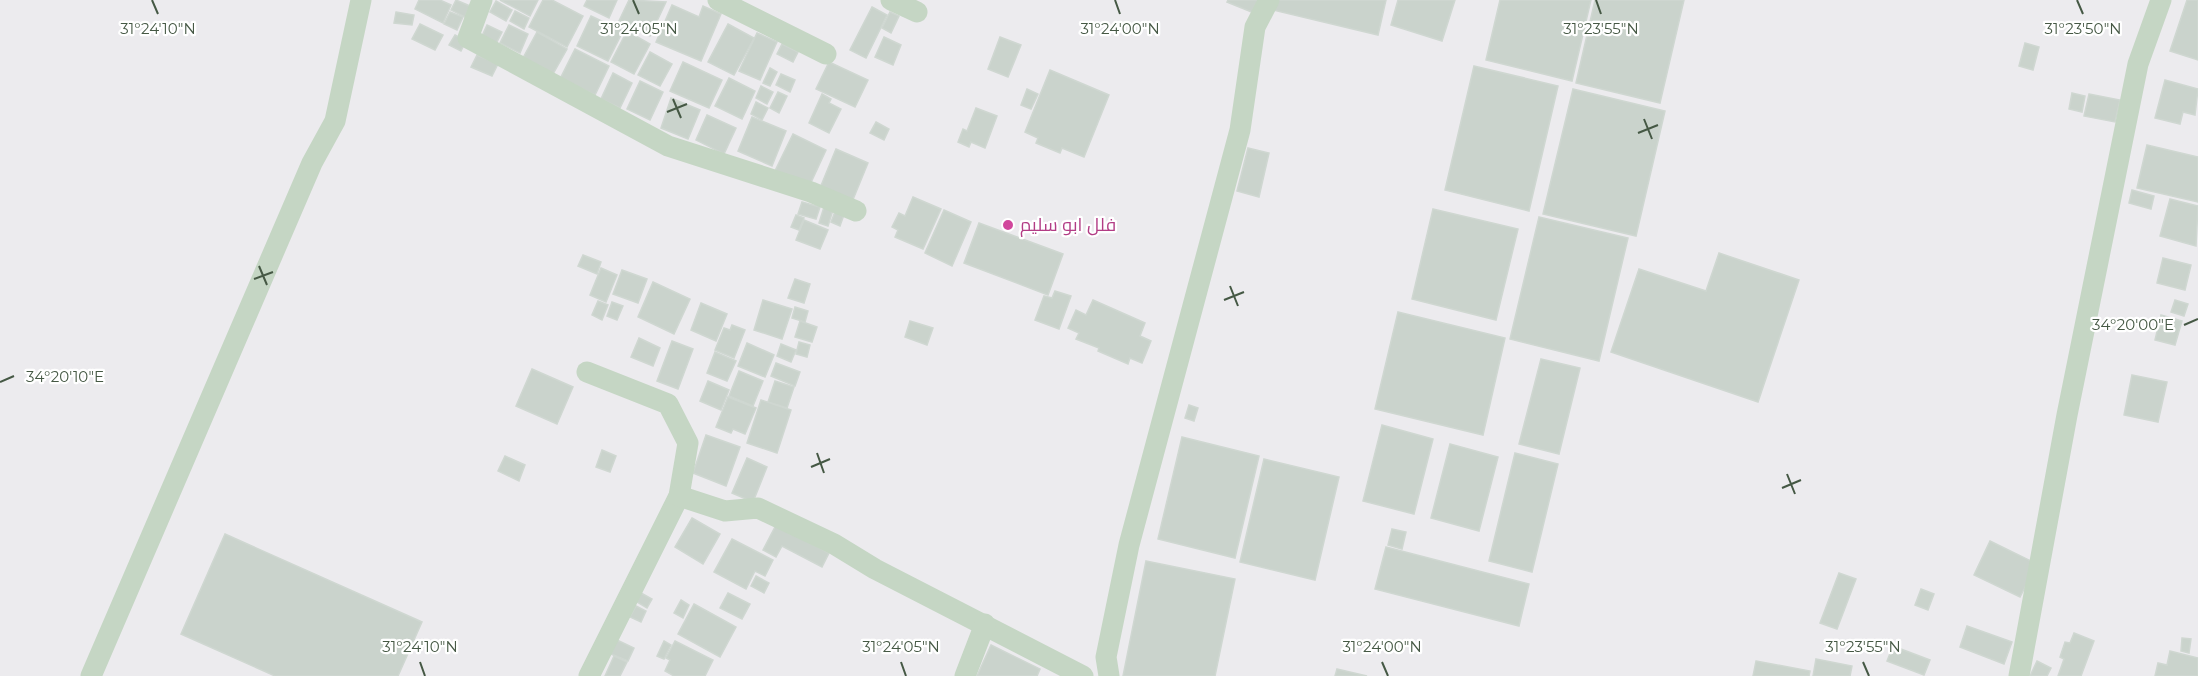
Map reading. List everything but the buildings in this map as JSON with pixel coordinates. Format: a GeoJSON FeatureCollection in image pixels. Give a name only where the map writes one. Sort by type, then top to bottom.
{"type":"FeatureCollection","features":[{"type":"Feature","properties":{"kind":"street"},"geometry":{"type":"LineString","coordinates":[[91,676],[312,163],[335,121],[361,0]]}},
{"type":"Feature","properties":{"kind":"street"},"geometry":{"type":"LineString","coordinates":[[482,0],[468,39],[668,146],[811,192],[856,211]]}},
{"type":"Feature","properties":{"kind":"street"},"geometry":{"type":"LineString","coordinates":[[718,0],[826,54]]}},
{"type":"Feature","properties":{"kind":"street"},"geometry":{"type":"LineString","coordinates":[[891,0],[917,12]]}},
{"type":"Feature","properties":{"kind":"street"},"geometry":{"type":"LineString","coordinates":[[1109,676],[1106,657],[1129,545],[1240,130],[1255,27],[1269,0]]}},
{"type":"Feature","properties":{"kind":"street"},"geometry":{"type":"LineString","coordinates":[[2019,676],[2067,415],[2138,64],[2161,0]]}},
{"type":"Feature","properties":{"kind":"street"},"geometry":{"type":"LineString","coordinates":[[586,372],[668,404],[688,443],[679,496],[589,676]]}},
{"type":"Feature","properties":{"kind":"street"},"geometry":{"type":"LineString","coordinates":[[679,496],[725,511],[758,508],[834,544],[876,569],[1083,676]]}},
{"type":"Feature","properties":{"kind":"street"},"geometry":{"type":"LineString","coordinates":[[965,676],[985,624]]}},
{"type":"Feature","properties":{"kind":"place","name":"فلل ابو سليم"},"geometry":{"type":"Point","coordinates":[1008,225]}}]}
